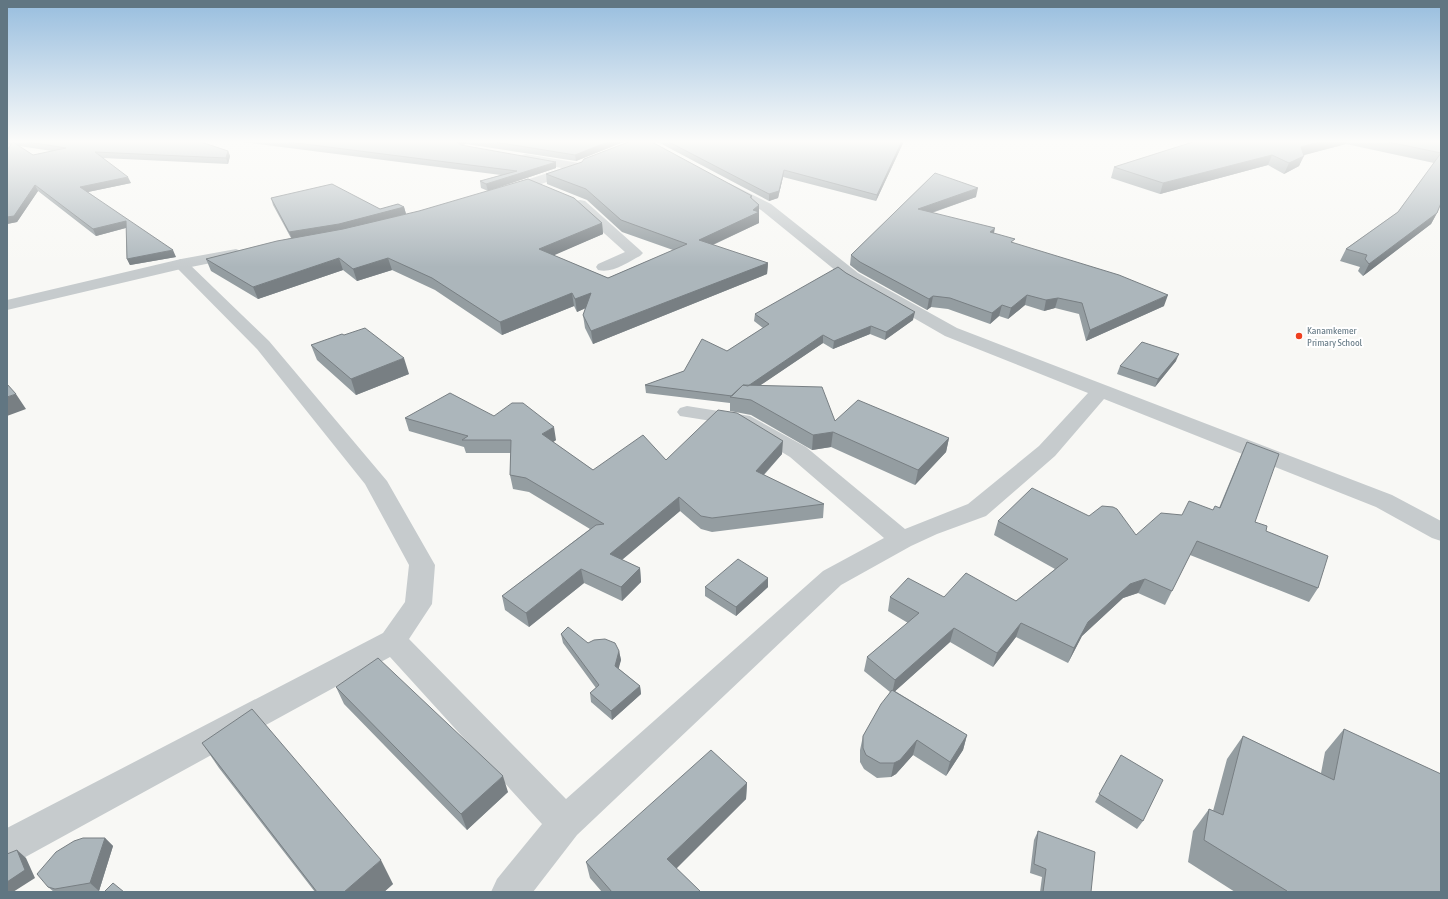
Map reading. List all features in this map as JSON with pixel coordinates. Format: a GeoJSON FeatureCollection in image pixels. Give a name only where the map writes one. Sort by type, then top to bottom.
{"type":"FeatureCollection","features":[{"type":"Feature","properties":{"kind":"street"},"geometry":{"type":"LineString","coordinates":[[496,194],[531,183],[552,192]]}},
{"type":"Feature","properties":{"kind":"street"},"geometry":{"type":"LineString","coordinates":[[720,183],[766,207],[852,276],[951,332],[1384,501],[1441,532]]}},
{"type":"Feature","properties":{"kind":"street"},"geometry":{"type":"LineString","coordinates":[[567,198],[581,204],[635,253],[604,267]]}},
{"type":"Feature","properties":{"kind":"street"},"geometry":{"type":"LineString","coordinates":[[7,305],[181,264],[250,252]]}},
{"type":"Feature","properties":{"kind":"street"},"geometry":{"type":"LineString","coordinates":[[7,846],[393,641],[418,604],[422,565],[376,481],[263,345],[181,264]]}},
{"type":"Feature","properties":{"kind":"street"},"geometry":{"type":"LineString","coordinates":[[510,892],[565,822],[832,578],[902,540],[928,528],[977,510],[1047,451],[1100,391]]}},
{"type":"Feature","properties":{"kind":"street"},"geometry":{"type":"LineString","coordinates":[[687,412],[743,420],[798,452],[902,540]]}},
{"type":"Feature","properties":{"kind":"street"},"geometry":{"type":"LineString","coordinates":[[393,641],[565,822]]}},
{"type":"Feature","properties":{"kind":"building"},"geometry":{"type":"Polygon","coordinates":[[[7,183],[99,183],[80,187],[173,250],[127,259],[126,221],[93,229],[35,185],[14,216],[7,217],[7,183]]]}},
{"type":"Feature","properties":{"kind":"building"},"geometry":{"type":"Polygon","coordinates":[[[515,183],[538,183],[574,198],[602,223],[539,249],[608,278],[687,244],[621,220],[586,189],[570,183],[728,183],[752,196],[750,197],[759,205],[753,210],[759,212],[699,240],[768,263],[591,331],[583,315],[591,293],[575,299],[572,293],[500,322],[432,278],[388,258],[353,269],[339,258],[253,287],[206,259],[277,241],[343,229],[419,211],[515,183]]]}},
{"type":"Feature","properties":{"kind":"building"},"geometry":{"type":"Polygon","coordinates":[[[748,183],[781,183],[779,191],[769,194],[748,183]]]}},
{"type":"Feature","properties":{"kind":"building"},"geometry":{"type":"Polygon","coordinates":[[[832,183],[883,183],[877,195],[832,183]]]}},
{"type":"Feature","properties":{"kind":"building"},"geometry":{"type":"Polygon","coordinates":[[[925,183],[964,183],[978,188],[918,209],[995,228],[990,232],[1015,239],[1011,242],[1119,275],[1168,295],[1090,330],[1082,303],[1058,298],[1046,300],[1027,295],[1011,308],[1002,305],[992,313],[950,298],[933,296],[929,299],[860,262],[851,255],[925,183]]]}},
{"type":"Feature","properties":{"kind":"building"},"geometry":{"type":"Polygon","coordinates":[[[1419,183],[1441,183],[1441,203],[1437,213],[1369,264],[1365,259],[1367,255],[1346,249],[1398,212],[1419,183]]]}},
{"type":"Feature","properties":{"kind":"building"},"geometry":{"type":"Polygon","coordinates":[[[332,184],[380,209],[398,204],[404,207],[339,224],[289,232],[271,198],[332,184]]]}},
{"type":"Feature","properties":{"kind":"building"},"geometry":{"type":"Polygon","coordinates":[[[838,267],[915,312],[886,332],[871,326],[834,341],[823,335],[748,386],[743,385],[732,396],[645,385],[684,371],[702,339],[727,351],[769,324],[755,314],[838,267]]]}},
{"type":"Feature","properties":{"kind":"building"},"geometry":{"type":"Polygon","coordinates":[[[365,328],[404,358],[351,379],[311,345],[342,334],[344,335],[365,328]]]}},
{"type":"Feature","properties":{"kind":"building"},"geometry":{"type":"Polygon","coordinates":[[[1142,342],[1179,354],[1158,379],[1120,366],[1142,342]]]}},
{"type":"Feature","properties":{"kind":"building"},"geometry":{"type":"Polygon","coordinates":[[[7,384],[16,394],[7,397],[7,384]]]}},
{"type":"Feature","properties":{"kind":"building"},"geometry":{"type":"Polygon","coordinates":[[[743,385],[822,387],[835,421],[858,400],[949,438],[918,470],[833,432],[813,435],[751,400],[730,397],[743,385]]]}},
{"type":"Feature","properties":{"kind":"building"},"geometry":{"type":"Polygon","coordinates":[[[450,393],[494,416],[512,403],[523,403],[554,427],[542,434],[593,470],[643,435],[666,460],[718,410],[737,413],[783,441],[756,471],[824,504],[712,518],[701,516],[679,497],[610,554],[640,568],[621,587],[581,569],[526,613],[502,596],[596,525],[604,524],[526,478],[510,475],[511,440],[462,440],[468,436],[405,418],[450,393]]]}},
{"type":"Feature","properties":{"kind":"building"},"geometry":{"type":"Polygon","coordinates":[[[1247,442],[1279,454],[1255,522],[1267,526],[1266,531],[1328,556],[1318,588],[1197,541],[1172,591],[1145,579],[1130,584],[1088,622],[1074,648],[1021,623],[997,653],[954,628],[895,680],[867,657],[919,613],[890,597],[908,578],[944,597],[966,573],[1016,601],[1068,559],[998,521],[1032,488],[1089,516],[1102,506],[1113,507],[1117,509],[1136,535],[1161,513],[1182,515],[1189,501],[1213,510],[1215,506],[1220,508],[1247,442]]]}},
{"type":"Feature","properties":{"kind":"building"},"geometry":{"type":"Polygon","coordinates":[[[738,559],[768,578],[736,607],[705,587],[738,559]]]}},
{"type":"Feature","properties":{"kind":"building"},"geometry":{"type":"Polygon","coordinates":[[[568,627],[588,643],[594,640],[605,639],[615,643],[619,651],[615,666],[640,686],[611,711],[590,693],[599,685],[561,634],[568,627]]]}},
{"type":"Feature","properties":{"kind":"building"},"geometry":{"type":"Polygon","coordinates":[[[378,658],[503,776],[461,814],[336,687],[378,658]]]}},
{"type":"Feature","properties":{"kind":"building"},"geometry":{"type":"Polygon","coordinates":[[[892,690],[967,735],[950,762],[917,740],[900,760],[894,763],[880,763],[866,755],[863,748],[863,736],[881,704],[892,690]]]}},
{"type":"Feature","properties":{"kind":"building"},"geometry":{"type":"Polygon","coordinates":[[[252,709],[381,860],[344,892],[317,892],[202,743],[252,709]]]}},
{"type":"Feature","properties":{"kind":"building"},"geometry":{"type":"Polygon","coordinates":[[[1344,729],[1441,774],[1441,892],[1287,892],[1204,840],[1209,809],[1223,815],[1243,736],[1334,780],[1344,729]]]}},
{"type":"Feature","properties":{"kind":"building"},"geometry":{"type":"Polygon","coordinates":[[[711,750],[747,783],[667,859],[701,892],[612,892],[586,862],[711,750]]]}},
{"type":"Feature","properties":{"kind":"building"},"geometry":{"type":"Polygon","coordinates":[[[1121,755],[1163,780],[1143,821],[1099,794],[1121,755]]]}},
{"type":"Feature","properties":{"kind":"building"},"geometry":{"type":"Polygon","coordinates":[[[1038,831],[1095,852],[1091,892],[1043,892],[1046,869],[1034,864],[1038,831]]]}},
{"type":"Feature","properties":{"kind":"building"},"geometry":{"type":"Polygon","coordinates":[[[83,838],[105,838],[90,883],[55,889],[48,887],[37,874],[56,852],[74,841],[83,838]]]}},
{"type":"Feature","properties":{"kind":"building"},"geometry":{"type":"Polygon","coordinates":[[[17,850],[25,870],[7,882],[7,854],[17,850]]]}},
{"type":"Feature","properties":{"kind":"building"},"geometry":{"type":"Polygon","coordinates":[[[113,883],[124,892],[104,892],[113,883]]]}},
{"type":"Feature","properties":{"kind":"place","name":"Kanamkemer Primary School"},"geometry":{"type":"Point","coordinates":[1299,336]}}]}
